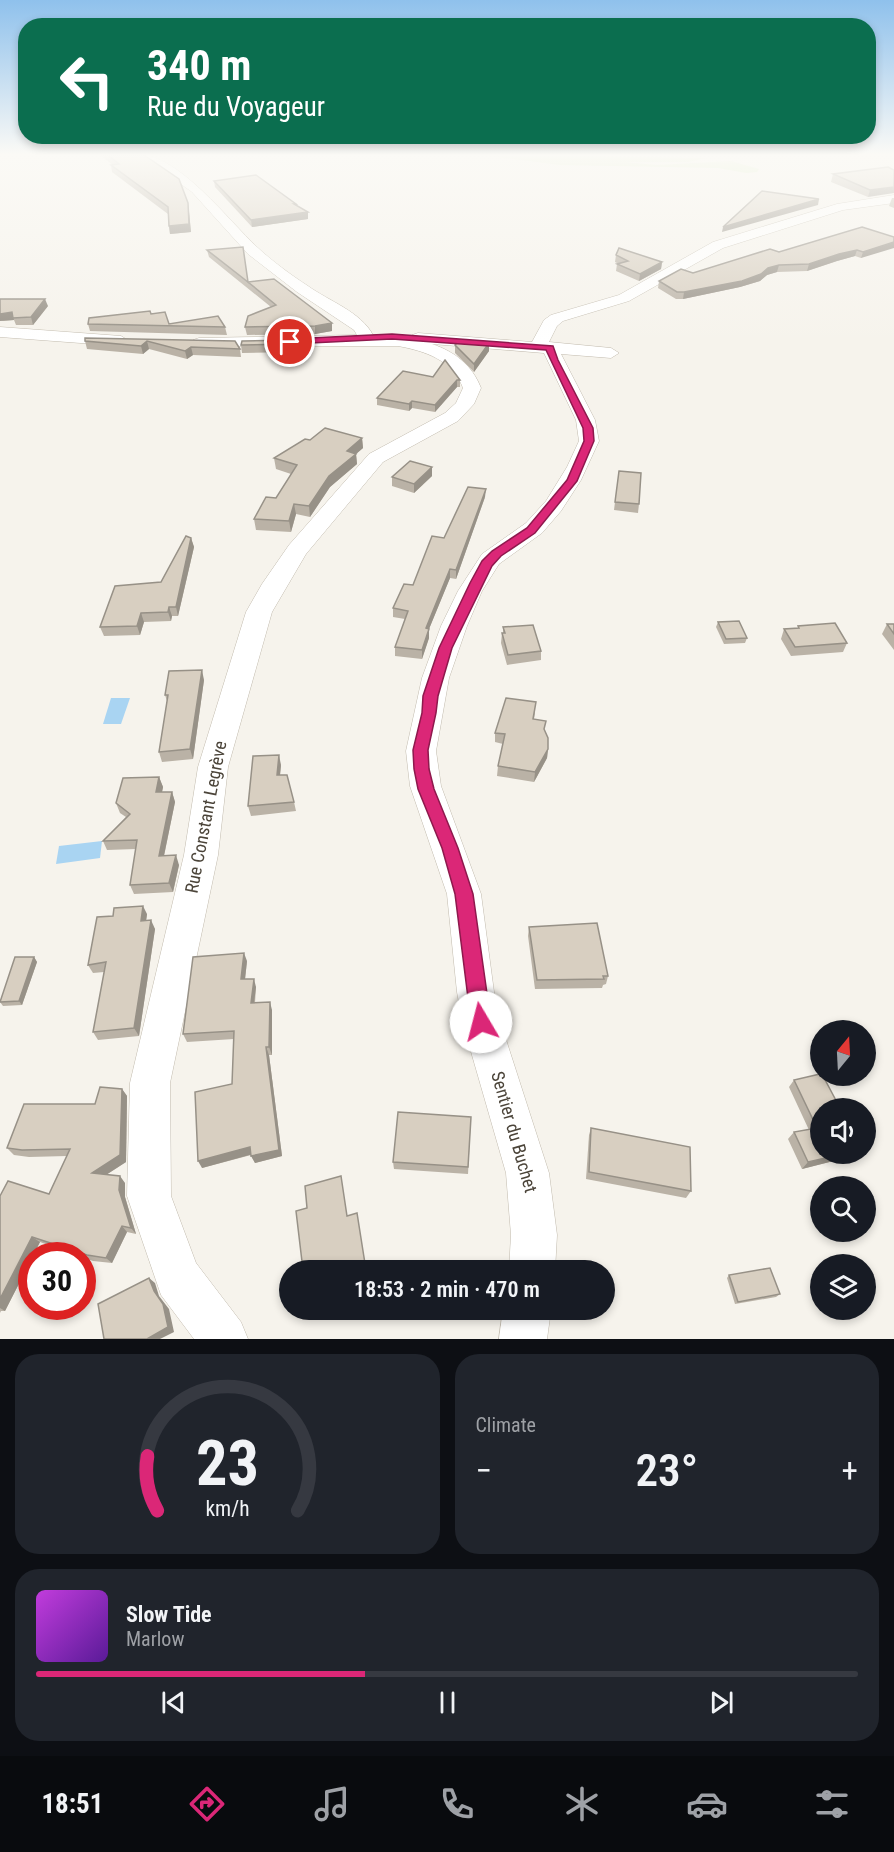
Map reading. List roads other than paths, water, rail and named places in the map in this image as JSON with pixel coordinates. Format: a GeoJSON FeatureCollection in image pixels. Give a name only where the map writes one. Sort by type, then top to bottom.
{"type":"FeatureCollection","features":[{"type":"Feature","properties":{"kind":"street"},"geometry":{"type":"LineString","coordinates":[[222,217],[253,250],[302,289],[362,327],[364,338]]}},
{"type":"Feature","properties":{"kind":"street"},"geometry":{"type":"LineString","coordinates":[[544,347],[550,323],[557,318],[624,298],[718,245],[807,217]]}},
{"type":"Feature","properties":{"kind":"street"},"geometry":{"type":"LineString","coordinates":[[0,332],[132,341]]}},
{"type":"Feature","properties":{"kind":"street"},"geometry":{"type":"LineString","coordinates":[[183,343],[364,338],[454,339],[611,353]]}},
{"type":"Feature","properties":{"kind":"street","name":"Rue Constant Legrève"},"geometry":{"type":"LineString","coordinates":[[224,1339],[178,1278],[149,1196],[150,1083],[201,855],[213,767],[248,643],[259,612],[279,575],[297,550],[376,458],[391,447],[444,421],[462,408],[472,388],[465,372],[443,354],[413,344],[364,338]]}},
{"type":"Feature","properties":{"kind":"street","name":"Sentier du Buchet"},"geometry":{"type":"LineString","coordinates":[[533,1260],[535,1226],[528,1169],[481,1022],[464,894],[450,848],[426,789],[421,769],[420,750],[429,713],[430,696],[446,648],[476,583],[496,554],[531,531],[549,510],[572,481],[589,441],[590,434],[585,420],[554,360],[544,347]]}},
{"type":"Feature","properties":{"kind":"street"},"geometry":{"type":"LineString","coordinates":[[523,1339],[526,1320]]}},
{"type":"Feature","properties":{"kind":"water"},"geometry":{"type":"Polygon","coordinates":[[[111,698],[130,698],[121,724],[103,724],[111,698]]]}},
{"type":"Feature","properties":{"kind":"water"},"geometry":{"type":"Polygon","coordinates":[[[102,841],[100,858],[56,864],[59,846],[102,841]]]}}]}
